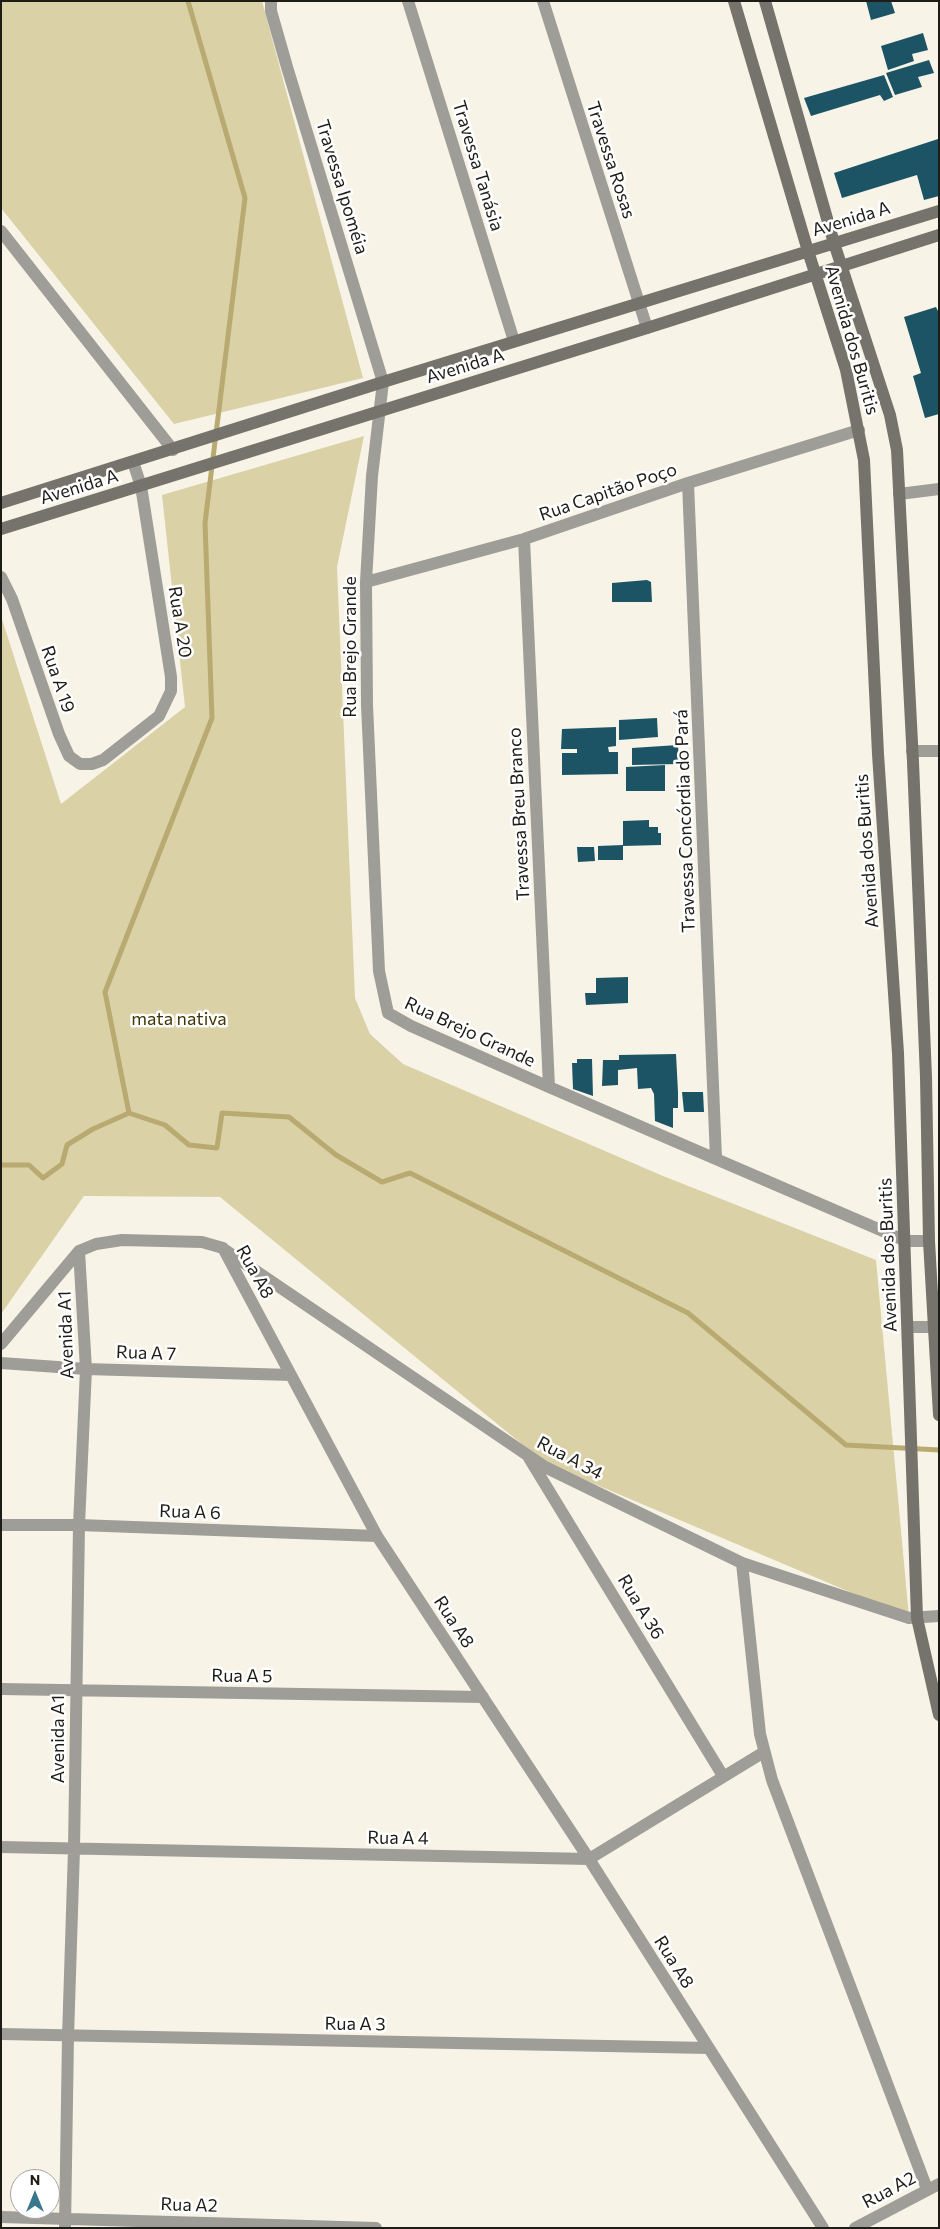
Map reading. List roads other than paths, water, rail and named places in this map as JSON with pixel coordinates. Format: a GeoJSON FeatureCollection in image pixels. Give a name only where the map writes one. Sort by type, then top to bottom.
{"type":"FeatureCollection","features":[{"type":"Feature","properties":{"kind":"main road","name":"Avenida dos Buritis"},"geometry":{"type":"LineString","coordinates":[[734,1],[808,251],[846,370],[860,430],[864,460],[878,754],[898,1052],[906,1241],[917,1618],[939,1715]]}},
{"type":"Feature","properties":{"kind":"main road","name":"Avenida dos Buritis"},"geometry":{"type":"LineString","coordinates":[[765,1],[834,243],[890,415],[897,450],[926,1077],[929,1241],[937,1327],[939,1414]]}},
{"type":"Feature","properties":{"kind":"main road","name":"Avenida A"},"geometry":{"type":"LineString","coordinates":[[1,503],[514,341],[939,211]]}},
{"type":"Feature","properties":{"kind":"main road","name":"Avenida A"},"geometry":{"type":"LineString","coordinates":[[1,529],[939,235]]}},
{"type":"Feature","properties":{"kind":"street","name":"Travessa Ipoméia"},"geometry":{"type":"LineString","coordinates":[[271,1],[271,11],[287,67],[383,382]]}},
{"type":"Feature","properties":{"kind":"street","name":"Travessa Tanásia"},"geometry":{"type":"LineString","coordinates":[[408,1],[514,341]]}},
{"type":"Feature","properties":{"kind":"street","name":"Travessa Rosas"},"geometry":{"type":"LineString","coordinates":[[543,1],[647,328]]}},
{"type":"Feature","properties":{"kind":"street"},"geometry":{"type":"LineString","coordinates":[[1,231],[173,450]]}},
{"type":"Feature","properties":{"kind":"street","name":"Rua Brejo Grande"},"geometry":{"type":"LineString","coordinates":[[383,382],[372,476],[366,582],[367,705],[379,971],[388,1013],[411,1026],[549,1087],[906,1241],[929,1241]]}},
{"type":"Feature","properties":{"kind":"street","name":"Rua Capitão Poço"},"geometry":{"type":"LineString","coordinates":[[366,582],[524,539],[688,483],[860,430]]}},
{"type":"Feature","properties":{"kind":"street","name":"Rua A 20"},"geometry":{"type":"LineString","coordinates":[[103,760],[159,716],[171,691],[171,677],[141,486],[133,462]]}},
{"type":"Feature","properties":{"kind":"street","name":"Travessa Concórdia do Pará"},"geometry":{"type":"LineString","coordinates":[[688,483],[716,1158]]}},
{"type":"Feature","properties":{"kind":"street"},"geometry":{"type":"LineString","coordinates":[[899,494],[939,489]]}},
{"type":"Feature","properties":{"kind":"street","name":"Travessa Breu Branco"},"geometry":{"type":"LineString","coordinates":[[524,539],[549,1087]]}},
{"type":"Feature","properties":{"kind":"street","name":"Rua A 19"},"geometry":{"type":"LineString","coordinates":[[1,577],[12,599],[59,734],[70,756],[80,764],[92,764],[103,760]]}},
{"type":"Feature","properties":{"kind":"street"},"geometry":{"type":"LineString","coordinates":[[912,751],[939,751]]}},
{"type":"Feature","properties":{"kind":"street","name":"Rua A8"},"geometry":{"type":"LineString","coordinates":[[79,1251],[96,1244],[122,1240],[202,1242],[223,1248],[377,1536],[589,1859],[823,2228]]}},
{"type":"Feature","properties":{"kind":"street","name":"Rua A 34"},"geometry":{"type":"LineString","coordinates":[[223,1248],[528,1457],[742,1563],[909,1618],[939,1616]]}},
{"type":"Feature","properties":{"kind":"street"},"geometry":{"type":"LineString","coordinates":[[1,1344],[79,1251]]}},
{"type":"Feature","properties":{"kind":"street","name":"Avenida A1"},"geometry":{"type":"LineString","coordinates":[[65,2223],[79,1525],[86,1368],[79,1251]]}},
{"type":"Feature","properties":{"kind":"street"},"geometry":{"type":"LineString","coordinates":[[908,1327],[937,1327]]}},
{"type":"Feature","properties":{"kind":"street","name":"Rua A 7"},"geometry":{"type":"LineString","coordinates":[[1,1363],[290,1376]]}},
{"type":"Feature","properties":{"kind":"street","name":"Rua A 36"},"geometry":{"type":"LineString","coordinates":[[528,1457],[723,1776]]}},
{"type":"Feature","properties":{"kind":"street","name":"Rua A 6"},"geometry":{"type":"LineString","coordinates":[[1,1525],[79,1525],[377,1536]]}},
{"type":"Feature","properties":{"kind":"street"},"geometry":{"type":"LineString","coordinates":[[742,1563],[760,1734],[772,1780],[933,2186]]}},
{"type":"Feature","properties":{"kind":"street","name":"Rua A 5"},"geometry":{"type":"LineString","coordinates":[[1,1689],[483,1697]]}},
{"type":"Feature","properties":{"kind":"street"},"geometry":{"type":"LineString","coordinates":[[589,1859],[764,1752]]}},
{"type":"Feature","properties":{"kind":"street","name":"Rua A 4"},"geometry":{"type":"LineString","coordinates":[[1,1847],[589,1859]]}},
{"type":"Feature","properties":{"kind":"street","name":"Rua A 3"},"geometry":{"type":"LineString","coordinates":[[1,2034],[68,2037],[708,2048]]}},
{"type":"Feature","properties":{"kind":"street","name":"Rua A2"},"geometry":{"type":"LineString","coordinates":[[855,2228],[933,2186]]}},
{"type":"Feature","properties":{"kind":"street","name":"Rua A2"},"geometry":{"type":"LineString","coordinates":[[1,2217],[65,2223],[376,2228]]}},
{"type":"Feature","properties":{"kind":"waterway"},"geometry":{"type":"LineString","coordinates":[[129,1113],[105,992],[212,718],[205,523],[245,198],[188,1]]}},
{"type":"Feature","properties":{"kind":"waterway"},"geometry":{"type":"LineString","coordinates":[[1,1165],[29,1165],[43,1178],[62,1164],[67,1145],[93,1129],[129,1113],[165,1125],[189,1145],[217,1148],[222,1113],[289,1117],[336,1155],[382,1182],[410,1173],[688,1313],[846,1445],[939,1450]]}},
{"type":"Feature","properties":{"kind":"park label","name":"mata nativa"},"geometry":{"type":"Point","coordinates":[179,1019]}}]}
